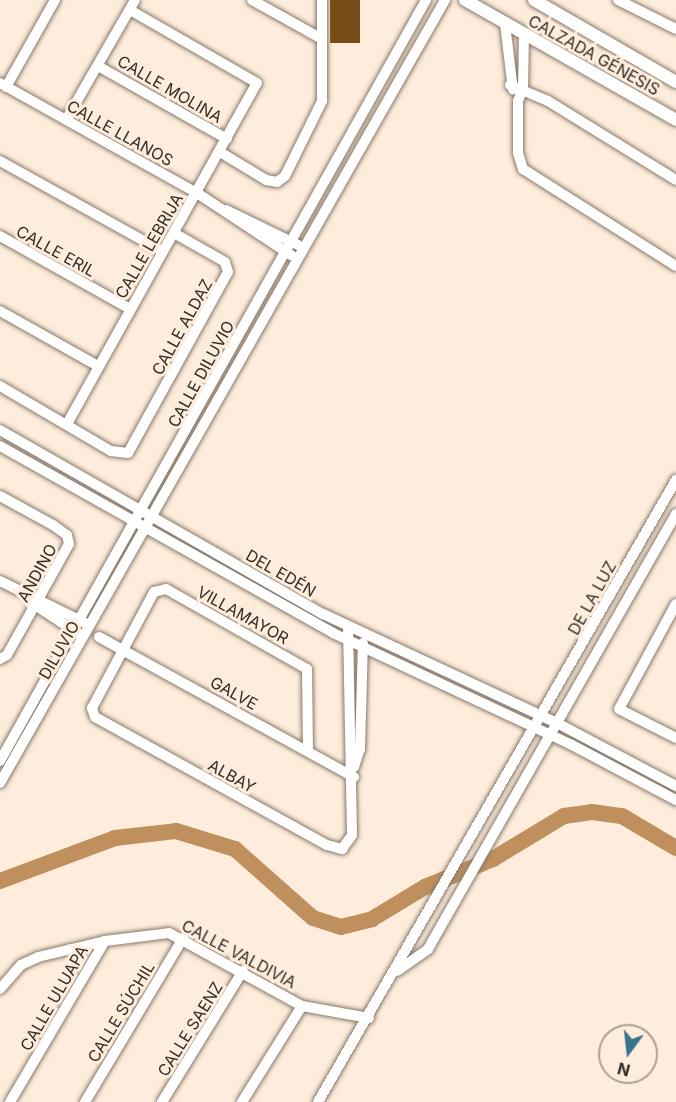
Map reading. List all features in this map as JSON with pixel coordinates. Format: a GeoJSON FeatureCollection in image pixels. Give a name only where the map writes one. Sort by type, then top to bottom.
{"type":"FeatureCollection","features":[{"type":"Feature","properties":{"kind":"street"},"geometry":{"type":"LineString","coordinates":[[3,85],[55,0]]}},
{"type":"Feature","properties":{"kind":"street"},"geometry":{"type":"LineString","coordinates":[[252,0],[322,39]]}},
{"type":"Feature","properties":{"kind":"street"},"geometry":{"type":"LineString","coordinates":[[220,152],[266,180],[277,182],[285,176],[322,101],[322,0]]}},
{"type":"Feature","properties":{"kind":"street","name":"CALLE DILUVIO"},"geometry":{"type":"LineString","coordinates":[[0,761],[82,628],[142,510],[426,0]]}},
{"type":"Feature","properties":{"kind":"street","name":"DILUVIO"},"geometry":{"type":"LineString","coordinates":[[0,783],[82,628],[145,531],[445,0]]}},
{"type":"Feature","properties":{"kind":"street","name":"CALZADA GÉNESIS"},"geometry":{"type":"LineString","coordinates":[[465,0],[673,120]]}},
{"type":"Feature","properties":{"kind":"street","name":"CALZADA GÉNESIS"},"geometry":{"type":"LineString","coordinates":[[534,0],[676,82]]}},
{"type":"Feature","properties":{"kind":"street"},"geometry":{"type":"LineString","coordinates":[[618,0],[676,29]]}},
{"type":"Feature","properties":{"kind":"street"},"geometry":{"type":"LineString","coordinates":[[66,120],[133,5]]}},
{"type":"Feature","properties":{"kind":"street","name":"CALLE LEBRIJA"},"geometry":{"type":"LineString","coordinates":[[67,424],[257,83],[250,75],[133,5]]}},
{"type":"Feature","properties":{"kind":"street"},"geometry":{"type":"LineString","coordinates":[[505,24],[510,85],[518,101]]}},
{"type":"Feature","properties":{"kind":"street"},"geometry":{"type":"LineString","coordinates":[[524,34],[523,89],[518,101],[518,153],[529,176],[676,266]]}},
{"type":"Feature","properties":{"kind":"street","name":"CALLE MOLINA"},"geometry":{"type":"LineString","coordinates":[[98,66],[227,139]]}},
{"type":"Feature","properties":{"kind":"street","name":"CALLE LLANOS"},"geometry":{"type":"LineString","coordinates":[[3,85],[225,210]]}},
{"type":"Feature","properties":{"kind":"street"},"geometry":{"type":"LineString","coordinates":[[510,85],[523,89],[676,180]]}},
{"type":"Feature","properties":{"kind":"street"},"geometry":{"type":"LineString","coordinates":[[0,160],[162,251]]}},
{"type":"Feature","properties":{"kind":"street"},"geometry":{"type":"LineString","coordinates":[[225,210],[304,248]]}},
{"type":"Feature","properties":{"kind":"street"},"geometry":{"type":"LineString","coordinates":[[225,210],[238,223],[297,259]]}},
{"type":"Feature","properties":{"kind":"street","name":"CALLE ALDAZ"},"geometry":{"type":"LineString","coordinates":[[67,424],[124,456],[228,273],[225,261],[174,233]]}},
{"type":"Feature","properties":{"kind":"street","name":"CALLE ERIL"},"geometry":{"type":"LineString","coordinates":[[0,236],[130,309]]}},
{"type":"Feature","properties":{"kind":"street"},"geometry":{"type":"LineString","coordinates":[[0,311],[98,366]]}},
{"type":"Feature","properties":{"kind":"street"},"geometry":{"type":"LineString","coordinates":[[0,386],[67,424]]}},
{"type":"Feature","properties":{"kind":"street","name":"DEL EDÉN"},"geometry":{"type":"LineString","coordinates":[[0,430],[348,627],[543,716],[676,786]]}},
{"type":"Feature","properties":{"kind":"street","name":"DEL EDÉN"},"geometry":{"type":"LineString","coordinates":[[0,446],[145,531],[348,641],[549,738],[572,745],[676,800]]}},
{"type":"Feature","properties":{"kind":"street","name":"DE LA LUZ"},"geometry":{"type":"LineString","coordinates":[[397,972],[409,939],[535,730],[676,480]]}},
{"type":"Feature","properties":{"kind":"street","name":"ANDINO"},"geometry":{"type":"LineString","coordinates":[[0,496],[67,535],[67,554],[3,657]]}},
{"type":"Feature","properties":{"kind":"street","name":"DE LA LUZ"},"geometry":{"type":"LineString","coordinates":[[428,949],[676,514]]}},
{"type":"Feature","properties":{"kind":"street"},"geometry":{"type":"LineString","coordinates":[[0,581],[82,628]]}},
{"type":"Feature","properties":{"kind":"street","name":"VILLAMAYOR"},"geometry":{"type":"LineString","coordinates":[[122,653],[154,592],[166,589],[307,669],[308,751]]}},
{"type":"Feature","properties":{"kind":"street"},"geometry":{"type":"LineString","coordinates":[[675,736],[619,709],[676,604]]}},
{"type":"Feature","properties":{"kind":"street","name":"ALBAY"},"geometry":{"type":"LineString","coordinates":[[348,627],[349,754],[354,772]]}},
{"type":"Feature","properties":{"kind":"street","name":"ALBAY"},"geometry":{"type":"LineString","coordinates":[[122,653],[92,708],[95,717],[335,848],[346,848],[352,835],[354,772],[360,749],[362,634]]}},
{"type":"Feature","properties":{"kind":"street","name":"GALVE"},"geometry":{"type":"LineString","coordinates":[[99,637],[122,653],[308,751],[354,772]]}},
{"type":"Feature","properties":{"kind":"street","name":"CALLE VALDIVIA"},"geometry":{"type":"LineString","coordinates":[[0,989],[21,964],[38,957],[105,941],[169,933],[183,938],[302,1006],[369,1018]]}},
{"type":"Feature","properties":{"kind":"street","name":"CALLE SÚCHIL"},"geometry":{"type":"LineString","coordinates":[[85,1102],[183,938]]}},
{"type":"Feature","properties":{"kind":"street"},"geometry":{"type":"LineString","coordinates":[[318,1102],[397,972],[428,949],[409,939]]}},
{"type":"Feature","properties":{"kind":"street","name":"CALLE ULUAPA"},"geometry":{"type":"LineString","coordinates":[[10,1102],[105,941]]}},
{"type":"Feature","properties":{"kind":"street","name":"CALLE SAENZ"},"geometry":{"type":"LineString","coordinates":[[162,1102],[243,971]]}},
{"type":"Feature","properties":{"kind":"street"},"geometry":{"type":"LineString","coordinates":[[242,1102],[302,1006]]}},
{"type":"Feature","properties":{"kind":"building"},"geometry":{"type":"Polygon","coordinates":[[[330,0],[360,0],[360,43],[330,43],[330,0]]]}},
{"type":"Feature","properties":{"kind":"waterway"},"geometry":{"type":"LineString","coordinates":[[0,881],[115,838],[176,831],[235,849],[313,918],[341,927],[372,919],[425,887],[493,859],[564,816],[592,812],[622,816],[676,848]]}}]}
